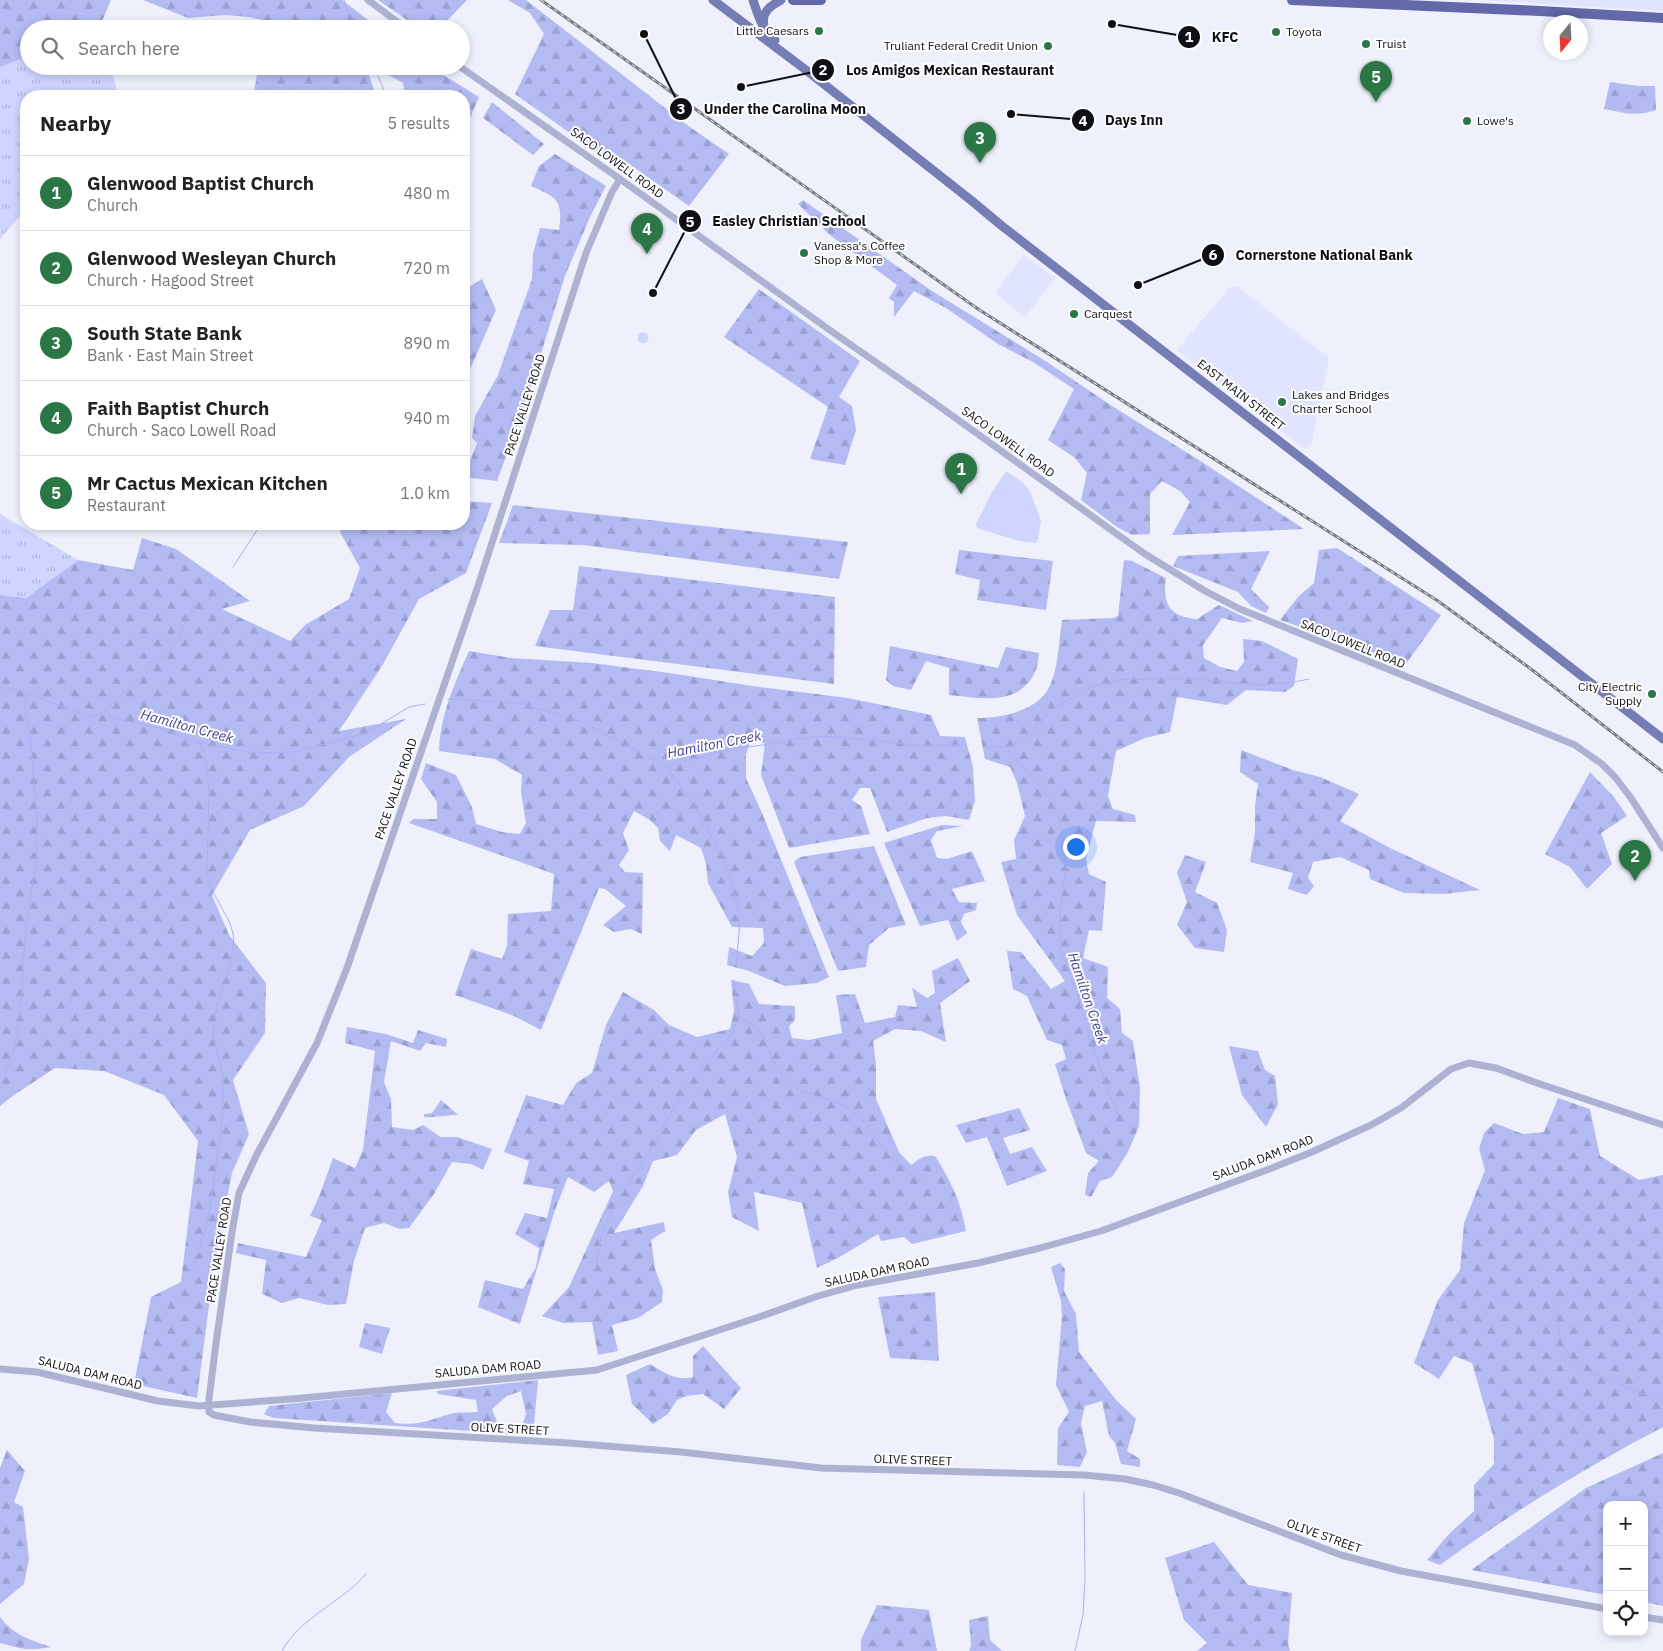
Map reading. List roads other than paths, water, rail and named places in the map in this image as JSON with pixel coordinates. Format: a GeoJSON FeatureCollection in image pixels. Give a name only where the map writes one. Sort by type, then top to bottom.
{"type":"FeatureCollection","features":[{"type":"Feature","properties":{"kind":"highway"},"geometry":{"type":"LineString","coordinates":[[793,0],[821,0]]}},
{"type":"Feature","properties":{"kind":"highway"},"geometry":{"type":"LineString","coordinates":[[1292,0],[1663,18]]}},
{"type":"Feature","properties":{"kind":"main road","name":"EAST MAIN STREET"},"geometry":{"type":"LineString","coordinates":[[713,0],[806,70],[972,200],[1002,226],[1663,739]]}},
{"type":"Feature","properties":{"kind":"main road","name":"EAST MAIN STREET"},"geometry":{"type":"LineString","coordinates":[[753,0],[766,31],[795,56],[806,70]]}},
{"type":"Feature","properties":{"kind":"main road"},"geometry":{"type":"LineString","coordinates":[[766,31],[763,20],[766,11],[770,6],[781,0]]}},
{"type":"Feature","properties":{"kind":"street"},"geometry":{"type":"LineString","coordinates":[[368,0],[395,20]]}},
{"type":"Feature","properties":{"kind":"street","name":"SACO LOWELL ROAD"},"geometry":{"type":"LineString","coordinates":[[470,74],[620,179],[831,332],[936,404],[1120,537],[1205,591],[1240,609],[1406,678],[1561,739],[1589,754],[1615,777],[1663,848]]}},
{"type":"Feature","properties":{"kind":"street","name":"PACE VALLEY ROAD"},"geometry":{"type":"LineString","coordinates":[[209,1405],[231,1240],[240,1193],[257,1154],[313,1052],[347,968],[476,592],[586,253],[612,192],[620,179]]}},
{"type":"Feature","properties":{"kind":"street","name":"SALUDA DAM ROAD"},"geometry":{"type":"LineString","coordinates":[[0,1369],[37,1372],[158,1401],[209,1405],[452,1385],[604,1368],[850,1287],[978,1263],[1101,1231],[1312,1152],[1371,1125],[1401,1108],[1451,1069],[1469,1063],[1496,1068],[1663,1125]]}},
{"type":"Feature","properties":{"kind":"street","name":"OLIVE STREET"},"geometry":{"type":"LineString","coordinates":[[209,1405],[209,1412],[222,1417],[250,1422],[314,1428],[569,1443],[681,1452],[822,1468],[1084,1475],[1125,1479],[1179,1493],[1319,1548],[1367,1563],[1603,1608]]}},
{"type":"Feature","properties":{"kind":"street"},"geometry":{"type":"LineString","coordinates":[[1648,1618],[1663,1620]]}},
{"type":"Feature","properties":{"kind":"waterway"},"geometry":{"type":"LineString","coordinates":[[344,0],[348,12],[356,20]]}},
{"type":"Feature","properties":{"kind":"waterway"},"geometry":{"type":"LineString","coordinates":[[378,75],[384,90]]}},
{"type":"Feature","properties":{"kind":"waterway"},"geometry":{"type":"LineString","coordinates":[[233,567],[257,530]]}},
{"type":"Feature","properties":{"kind":"waterway"},"geometry":{"type":"LineString","coordinates":[[100,715],[155,666],[172,648],[192,611],[211,598],[221,585]]}},
{"type":"Feature","properties":{"kind":"waterway"},"geometry":{"type":"LineString","coordinates":[[983,747],[1007,747],[1023,739],[1051,710],[1090,688],[1116,680],[1183,678],[1260,685],[1309,679]]}},
{"type":"Feature","properties":{"kind":"waterway","name":"Hamilton Creek"},"geometry":{"type":"LineString","coordinates":[[0,687],[27,693],[87,716],[100,715],[160,728],[200,743],[256,753],[294,752],[366,733],[409,707],[425,704]]}},
{"type":"Feature","properties":{"kind":"waterway"},"geometry":{"type":"LineString","coordinates":[[5,1075],[14,1052],[18,1025],[26,924],[36,863],[37,817],[29,725],[24,708],[27,694]]}},
{"type":"Feature","properties":{"kind":"waterway","name":"Hamilton Creek"},"geometry":{"type":"LineString","coordinates":[[448,699],[519,703],[585,723],[667,767],[702,818],[724,860],[734,891],[740,921],[736,968]]}},
{"type":"Feature","properties":{"kind":"waterway","name":"Hamilton Creek"},"geometry":{"type":"LineString","coordinates":[[668,766],[732,748],[827,736],[917,745],[965,745]]}},
{"type":"Feature","properties":{"kind":"waterway"},"geometry":{"type":"LineString","coordinates":[[193,1268],[208,1220],[222,1122],[223,1077],[213,1033],[217,1003],[228,975],[234,945],[229,921],[212,890],[207,873],[209,789],[205,757],[200,743]]}},
{"type":"Feature","properties":{"kind":"waterway","name":"Hamilton Creek"},"geometry":{"type":"LineString","coordinates":[[1007,747],[1050,800],[1058,816],[1063,837],[1066,865],[1060,913],[1061,950],[1117,1114]]}},
{"type":"Feature","properties":{"kind":"waterway"},"geometry":{"type":"LineString","coordinates":[[596,1269],[599,1244],[609,1216],[620,1196],[654,1144],[683,1091],[732,1033],[739,1016],[734,980]]}},
{"type":"Feature","properties":{"kind":"waterway"},"geometry":{"type":"LineString","coordinates":[[739,1017],[756,1026],[762,1034],[777,1068],[793,1085],[801,1091],[844,1105],[862,1120],[891,1157],[925,1185]]}},
{"type":"Feature","properties":{"kind":"waterway"},"geometry":{"type":"LineString","coordinates":[[1558,1310],[1562,1344],[1577,1364],[1585,1370],[1663,1402]]}},
{"type":"Feature","properties":{"kind":"waterway"},"geometry":{"type":"LineString","coordinates":[[1075,1651],[1083,1615],[1085,1580],[1084,1492]]}},
{"type":"Feature","properties":{"kind":"waterway"},"geometry":{"type":"LineString","coordinates":[[282,1651],[299,1629],[357,1584],[366,1574]]}},
{"type":"Feature","properties":{"kind":"railway"},"geometry":{"type":"LineString","coordinates":[[541,0],[978,309],[1438,601],[1531,669],[1663,772]]}},
{"type":"Feature","properties":{"kind":"place","name":"KFC"},"geometry":{"type":"Point","coordinates":[1112,24]}},
{"type":"Feature","properties":{"kind":"place","name":"Little Caesars"},"geometry":{"type":"Point","coordinates":[819,31]}},
{"type":"Feature","properties":{"kind":"place","name":"Toyota"},"geometry":{"type":"Point","coordinates":[1276,32]}},
{"type":"Feature","properties":{"kind":"place","name":"Under the Carolina Moon"},"geometry":{"type":"Point","coordinates":[644,34]}},
{"type":"Feature","properties":{"kind":"place","name":"Truist"},"geometry":{"type":"Point","coordinates":[1366,44]}},
{"type":"Feature","properties":{"kind":"place","name":"Truliant Federal Credit Union"},"geometry":{"type":"Point","coordinates":[1048,46]}},
{"type":"Feature","properties":{"kind":"place","name":"Los Amigos Mexican Restaurant"},"geometry":{"type":"Point","coordinates":[741,87]}},
{"type":"Feature","properties":{"kind":"place","name":"Mr Cactus Mexican Kitchen"},"geometry":{"type":"Point","coordinates":[1376,102]}},
{"type":"Feature","properties":{"kind":"place","name":"Days Inn"},"geometry":{"type":"Point","coordinates":[1011,114]}},
{"type":"Feature","properties":{"kind":"place","name":"Lowe's"},"geometry":{"type":"Point","coordinates":[1467,121]}},
{"type":"Feature","properties":{"kind":"place","name":"South State Bank"},"geometry":{"type":"Point","coordinates":[980,163]}},
{"type":"Feature","properties":{"kind":"place","name":"Vanessa's Coffee Shop & More"},"geometry":{"type":"Point","coordinates":[804,253]}},
{"type":"Feature","properties":{"kind":"place","name":"Faith Baptist Church"},"geometry":{"type":"Point","coordinates":[647,254]}},
{"type":"Feature","properties":{"kind":"place","name":"Cornerstone National Bank"},"geometry":{"type":"Point","coordinates":[1138,285]}},
{"type":"Feature","properties":{"kind":"place","name":"Easley Christian School"},"geometry":{"type":"Point","coordinates":[653,293]}},
{"type":"Feature","properties":{"kind":"place","name":"Carquest"},"geometry":{"type":"Point","coordinates":[1074,314]}},
{"type":"Feature","properties":{"kind":"place","name":"Lakes and Bridges Charter School"},"geometry":{"type":"Point","coordinates":[1282,402]}},
{"type":"Feature","properties":{"kind":"place","name":"Glenwood Baptist Church"},"geometry":{"type":"Point","coordinates":[961,494]}},
{"type":"Feature","properties":{"kind":"place","name":"City Electric Supply"},"geometry":{"type":"Point","coordinates":[1652,694]}},
{"type":"Feature","properties":{"kind":"place","name":"Glenwood Wesleyan Church"},"geometry":{"type":"Point","coordinates":[1635,881]}}]}
